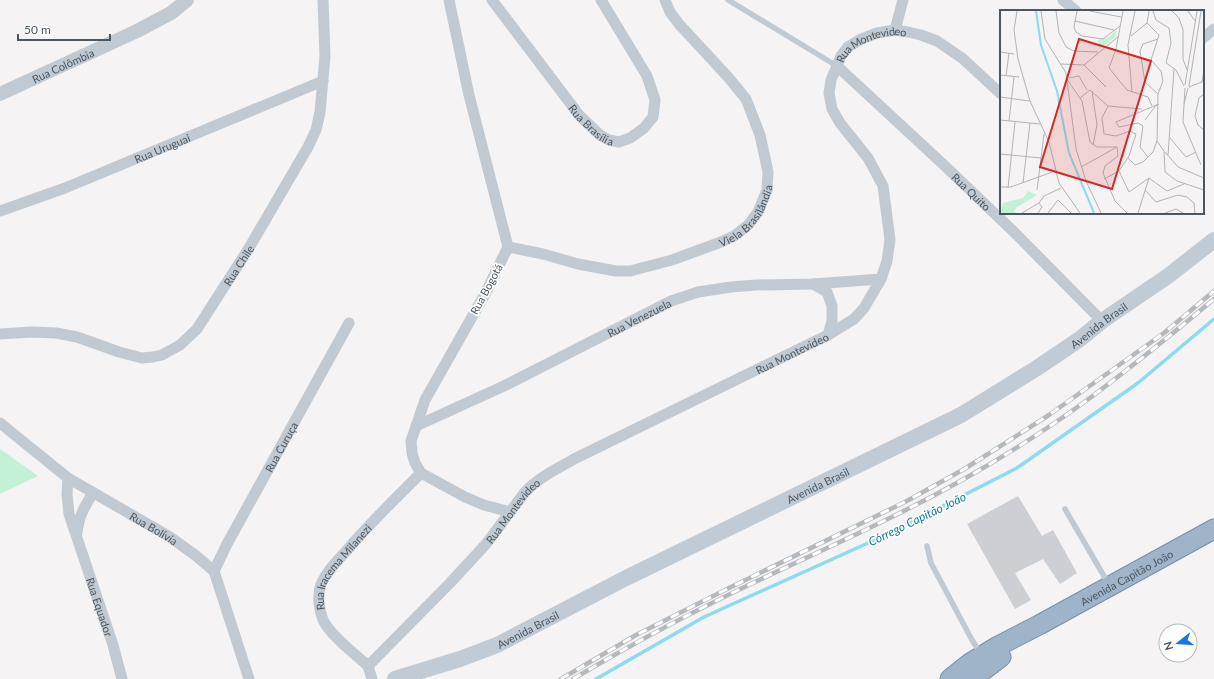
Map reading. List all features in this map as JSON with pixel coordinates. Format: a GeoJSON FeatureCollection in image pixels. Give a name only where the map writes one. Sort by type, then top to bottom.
{"type":"FeatureCollection","features":[{"type":"Feature","properties":{"kind":"highway","name":"Avenida Capitão João"},"geometry":{"type":"LineString","coordinates":[[950,679],[970,663],[998,646],[1212,535]]}},
{"type":"Feature","properties":{"kind":"highway","name":"Avenida Capitão João"},"geometry":{"type":"LineString","coordinates":[[972,679],[1012,649],[1039,625]]}},
{"type":"Feature","properties":{"kind":"main road","name":"Avenida Brasil"},"geometry":{"type":"LineString","coordinates":[[395,679],[460,659],[497,645],[660,561],[961,415],[1037,368],[1080,339],[1102,321],[1168,276],[1214,240]]}},
{"type":"Feature","properties":{"kind":"street","name":"Rua Colômbia"},"geometry":{"type":"LineString","coordinates":[[0,94],[137,31],[171,13],[187,0]]}},
{"type":"Feature","properties":{"kind":"street","name":"Rua Chile"},"geometry":{"type":"LineString","coordinates":[[0,334],[32,332],[56,333],[77,337],[119,352],[142,358],[153,358],[162,355],[180,345],[197,329],[248,248],[308,147],[316,130],[320,112],[325,56],[323,0]]}},
{"type":"Feature","properties":{"kind":"street"},"geometry":{"type":"LineString","coordinates":[[449,0],[469,95],[508,247]]}},
{"type":"Feature","properties":{"kind":"street","name":"Rua Brasília"},"geometry":{"type":"LineString","coordinates":[[492,0],[579,115],[600,135],[609,140],[619,142],[630,138],[644,128],[653,117],[655,100],[647,76],[601,0]]}},
{"type":"Feature","properties":{"kind":"street","name":"Viela Brasilândia"},"geometry":{"type":"LineString","coordinates":[[508,247],[543,254],[578,264],[616,271],[630,271],[672,260],[721,242],[734,236],[748,225],[758,212],[767,190],[768,172],[760,135],[746,99],[728,77],[679,24],[670,12],[665,0]]}},
{"type":"Feature","properties":{"kind":"street"},"geometry":{"type":"LineString","coordinates":[[895,30],[902,0]]}},
{"type":"Feature","properties":{"kind":"street"},"geometry":{"type":"LineString","coordinates":[[1063,0],[1075,10]]}},
{"type":"Feature","properties":{"kind":"street"},"geometry":{"type":"LineString","coordinates":[[1204,37],[1214,29]]}},
{"type":"Feature","properties":{"kind":"street","name":"Rua Montevideo"},"geometry":{"type":"LineString","coordinates":[[368,666],[450,583],[486,544],[525,492],[541,478],[574,459],[828,335],[854,319],[864,308],[881,279],[888,261],[890,240],[882,186],[868,158],[840,123],[832,109],[829,93],[831,80],[841,56],[848,47],[861,39],[878,33],[895,30],[921,35],[937,41],[962,58],[1000,93]]}},
{"type":"Feature","properties":{"kind":"street","name":"Rua Quito"},"geometry":{"type":"LineString","coordinates":[[837,66],[934,155],[1015,233],[1102,321]]}},
{"type":"Feature","properties":{"kind":"street","name":"Rua Uruguai"},"geometry":{"type":"LineString","coordinates":[[0,211],[72,185],[323,81]]}},
{"type":"Feature","properties":{"kind":"street","name":"Rua Bogotá"},"geometry":{"type":"LineString","coordinates":[[421,473],[415,463],[411,441],[425,400],[485,294],[508,247]]}},
{"type":"Feature","properties":{"kind":"street","name":"Rua Venezuela"},"geometry":{"type":"LineString","coordinates":[[416,426],[504,386],[671,301],[698,292],[756,285],[813,284],[881,279]]}},
{"type":"Feature","properties":{"kind":"street"},"geometry":{"type":"LineString","coordinates":[[813,284],[827,292],[832,306],[832,321],[828,335]]}},
{"type":"Feature","properties":{"kind":"street","name":"Rua Curuça"},"geometry":{"type":"LineString","coordinates":[[214,571],[227,544],[349,323]]}},
{"type":"Feature","properties":{"kind":"street","name":"Rua Bolívia"},"geometry":{"type":"LineString","coordinates":[[0,423],[68,478],[170,537],[214,571]]}},
{"type":"Feature","properties":{"kind":"street"},"geometry":{"type":"LineString","coordinates":[[421,473],[465,497],[484,505],[510,512]]}},
{"type":"Feature","properties":{"kind":"street","name":"Rua Iracema Milanezi"},"geometry":{"type":"LineString","coordinates":[[368,666],[330,631],[321,612],[319,599],[321,586],[328,572],[364,531],[421,473]]}},
{"type":"Feature","properties":{"kind":"street","name":"Rua Equador"},"geometry":{"type":"LineString","coordinates":[[68,478],[67,494],[69,514],[113,645],[122,679]]}},
{"type":"Feature","properties":{"kind":"street","name":"Rua Equador"},"geometry":{"type":"LineString","coordinates":[[76,536],[78,521],[93,493]]}},
{"type":"Feature","properties":{"kind":"street"},"geometry":{"type":"LineString","coordinates":[[214,571],[249,679]]}},
{"type":"Feature","properties":{"kind":"street"},"geometry":{"type":"LineString","coordinates":[[368,666],[372,679]]}},
{"type":"Feature","properties":{"kind":"lane"},"geometry":{"type":"LineString","coordinates":[[728,0],[837,66]]}},
{"type":"Feature","properties":{"kind":"lane"},"geometry":{"type":"LineString","coordinates":[[1065,509],[1110,587]]}},
{"type":"Feature","properties":{"kind":"lane"},"geometry":{"type":"LineString","coordinates":[[927,546],[931,563],[982,656]]}},
{"type":"Feature","properties":{"kind":"green space"},"geometry":{"type":"Polygon","coordinates":[[[0,449],[38,476],[0,494],[0,449]]]}},
{"type":"Feature","properties":{"kind":"building"},"geometry":{"type":"Polygon","coordinates":[[[1018,496],[1042,536],[1053,530],[1077,573],[1060,584],[1043,559],[1015,573],[1031,600],[1015,609],[967,524],[1018,496]]]}},
{"type":"Feature","properties":{"kind":"waterway","name":"Córrego Capitão João"},"geometry":{"type":"LineString","coordinates":[[596,679],[704,617],[888,534],[1017,468],[1138,383],[1214,319]]}},
{"type":"Feature","properties":{"kind":"railway"},"geometry":{"type":"LineString","coordinates":[[561,679],[636,635],[905,502],[966,468],[1049,415],[1164,333],[1214,291]]}},
{"type":"Feature","properties":{"kind":"railway"},"geometry":{"type":"LineString","coordinates":[[573,679],[684,617],[910,508],[987,466],[1049,427],[1094,395],[1155,348],[1214,299]]}}]}
